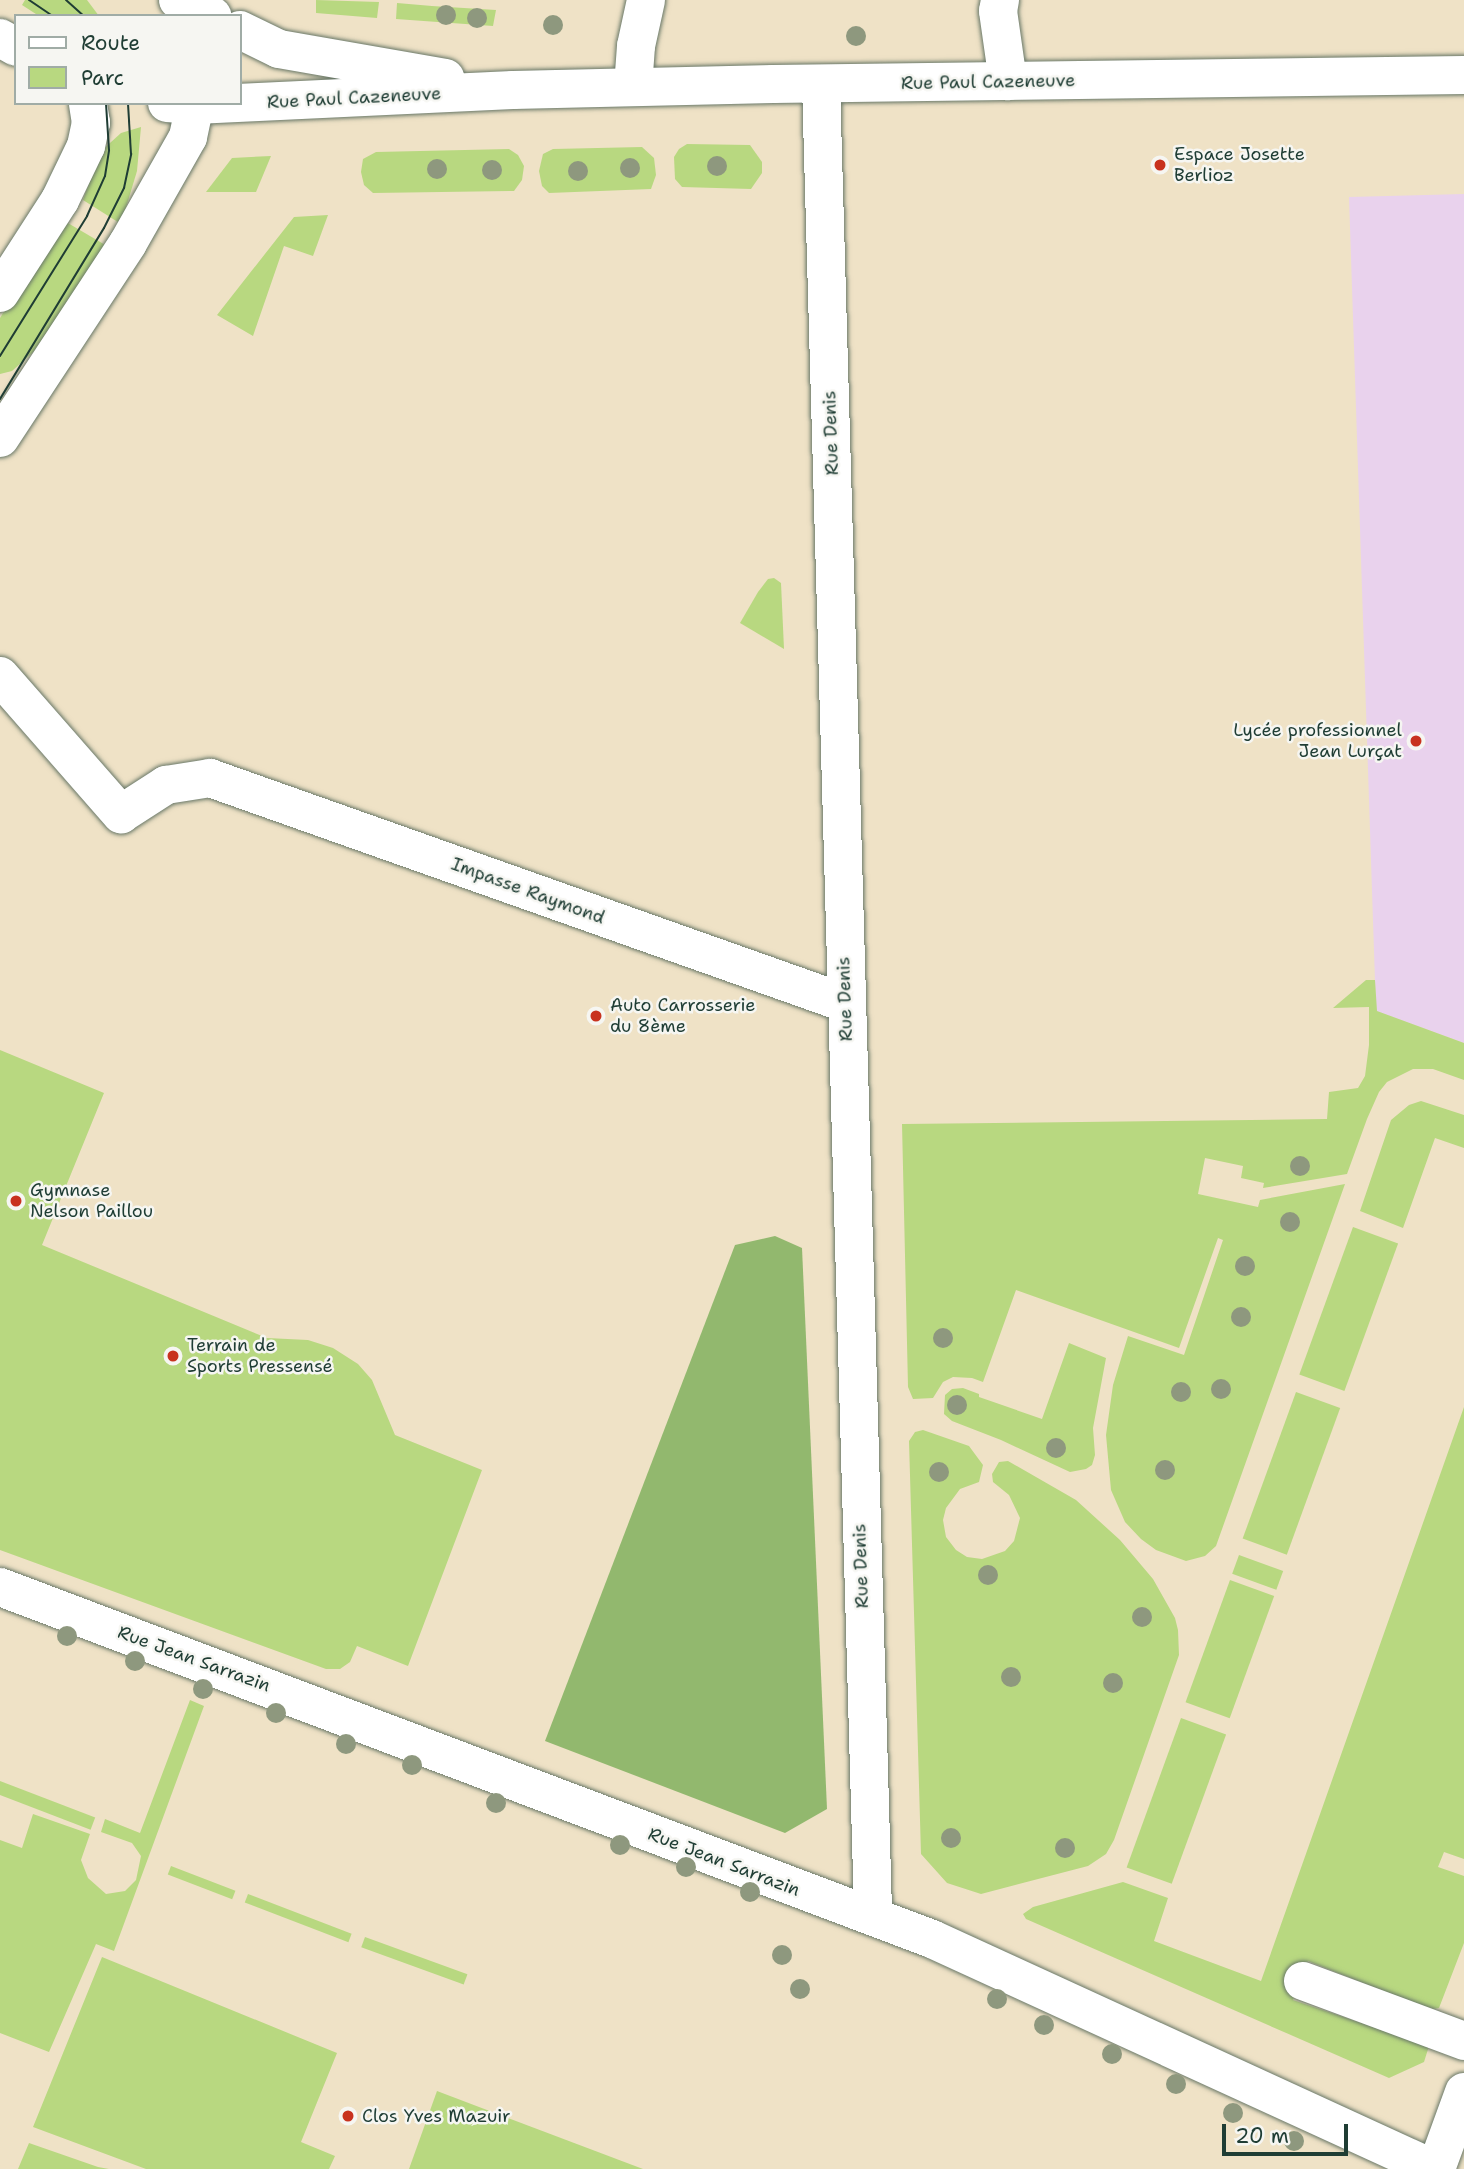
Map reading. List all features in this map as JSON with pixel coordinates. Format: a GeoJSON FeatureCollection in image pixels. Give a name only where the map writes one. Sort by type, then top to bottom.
{"type":"FeatureCollection","features":[{"type":"Feature","properties":{"kind":"street"},"geometry":{"type":"LineString","coordinates":[[633,88],[636,46],[646,0]]}},
{"type":"Feature","properties":{"kind":"street"},"geometry":{"type":"LineString","coordinates":[[1000,0],[999,18],[1008,81]]}},
{"type":"Feature","properties":{"kind":"street","name":"Rue Paul Cazeneuve"},"geometry":{"type":"LineString","coordinates":[[242,31],[279,49],[513,90]]}},
{"type":"Feature","properties":{"kind":"street","name":"Rue Paul Cazeneuve"},"geometry":{"type":"LineString","coordinates":[[242,102],[513,90],[821,83],[1464,75]]}},
{"type":"Feature","properties":{"kind":"street","name":"Rue Denis"},"geometry":{"type":"LineString","coordinates":[[821,83],[845,1003],[873,1915]]}},
{"type":"Feature","properties":{"kind":"street"},"geometry":{"type":"LineString","coordinates":[[0,293],[60,200],[86,146],[91,123],[88,105]]}},
{"type":"Feature","properties":{"kind":"street"},"geometry":{"type":"LineString","coordinates":[[4,419],[128,243],[188,137],[186,105]]}},
{"type":"Feature","properties":{"kind":"street","name":"Impasse Raymond"},"geometry":{"type":"LineString","coordinates":[[0,676],[121,814],[166,785],[210,778],[845,1003]]}},
{"type":"Feature","properties":{"kind":"street","name":"Rue Jean Sarrazin"},"geometry":{"type":"LineString","coordinates":[[0,1587],[822,1899],[873,1915],[932,1939],[1435,2169]]}},
{"type":"Feature","properties":{"kind":"street"},"geometry":{"type":"LineString","coordinates":[[1303,1981],[1464,2041]]}},
{"type":"Feature","properties":{"kind":"street"},"geometry":{"type":"LineString","coordinates":[[1435,2169],[1464,2092]]}},
{"type":"Feature","properties":{"kind":"shaded area","name":"Lycée professionnel Jean Lurçat"},"geometry":{"type":"Polygon","coordinates":[[[1464,194],[1464,1043],[1376,1011],[1349,197],[1464,194]]]}},
{"type":"Feature","properties":{"kind":"green space"},"geometry":{"type":"Polygon","coordinates":[[[25,0],[87,0],[98,14],[36,14],[22,5],[25,0]]]}},
{"type":"Feature","properties":{"kind":"green space"},"geometry":{"type":"Polygon","coordinates":[[[316,0],[379,2],[377,18],[316,13],[316,0]]]}},
{"type":"Feature","properties":{"kind":"green space"},"geometry":{"type":"Polygon","coordinates":[[[397,3],[496,10],[493,26],[396,19],[397,3]]]}},
{"type":"Feature","properties":{"kind":"green space"},"geometry":{"type":"Polygon","coordinates":[[[141,127],[137,171],[121,224],[83,200],[100,152],[121,133],[141,127]]]}},
{"type":"Feature","properties":{"kind":"green space"},"geometry":{"type":"Polygon","coordinates":[[[687,144],[750,145],[762,162],[762,173],[751,189],[682,187],[675,179],[674,157],[679,149],[687,144]]]}},
{"type":"Feature","properties":{"kind":"green space"},"geometry":{"type":"Polygon","coordinates":[[[642,147],[654,158],[656,175],[651,189],[549,193],[542,186],[539,171],[543,154],[553,149],[642,147]]]}},
{"type":"Feature","properties":{"kind":"green space"},"geometry":{"type":"Polygon","coordinates":[[[509,149],[518,155],[524,166],[522,180],[514,191],[373,193],[364,185],[361,172],[363,159],[376,152],[509,149]]]}},
{"type":"Feature","properties":{"kind":"green space"},"geometry":{"type":"Polygon","coordinates":[[[271,156],[256,192],[206,192],[232,158],[271,156]]]}},
{"type":"Feature","properties":{"kind":"green space"},"geometry":{"type":"Polygon","coordinates":[[[328,215],[313,256],[284,246],[253,336],[217,315],[294,217],[328,215]]]}},
{"type":"Feature","properties":{"kind":"green space"},"geometry":{"type":"Polygon","coordinates":[[[61,219],[107,246],[50,337],[12,371],[0,374],[0,318],[61,219]]]}},
{"type":"Feature","properties":{"kind":"green space"},"geometry":{"type":"Polygon","coordinates":[[[774,578],[781,583],[784,649],[740,623],[758,592],[768,579],[774,578]]]}},
{"type":"Feature","properties":{"kind":"green space"},"geometry":{"type":"Polygon","coordinates":[[[1366,980],[1375,980],[1377,1011],[1464,1043],[1464,1080],[1433,1069],[1413,1069],[1387,1082],[1379,1092],[1367,1119],[1347,1174],[1263,1188],[1264,1183],[1241,1178],[1243,1166],[1205,1158],[1198,1194],[1258,1207],[1260,1200],[1345,1184],[1216,1546],[1205,1556],[1186,1561],[1156,1550],[1141,1539],[1125,1522],[1111,1490],[1106,1435],[1113,1385],[1128,1336],[1184,1355],[1223,1240],[1218,1238],[1179,1348],[1016,1290],[983,1382],[972,1378],[953,1377],[943,1382],[933,1398],[913,1399],[908,1387],[902,1124],[1327,1119],[1329,1092],[1358,1088],[1365,1076],[1369,1045],[1369,1007],[1333,1008],[1366,980]]]}},
{"type":"Feature","properties":{"kind":"green space","name":"Terrain de Sports Pressensé"},"geometry":{"type":"Polygon","coordinates":[[[0,1050],[104,1093],[42,1245],[267,1338],[308,1340],[333,1348],[358,1364],[372,1380],[395,1435],[482,1470],[408,1666],[357,1646],[350,1662],[340,1669],[326,1669],[0,1550],[0,1050]]]}},
{"type":"Feature","properties":{"kind":"green space"},"geometry":{"type":"Polygon","coordinates":[[[1421,1101],[1464,1115],[1464,1148],[1435,1138],[1403,1228],[1360,1211],[1391,1120],[1409,1105],[1421,1101]]]}},
{"type":"Feature","properties":{"kind":"green space"},"geometry":{"type":"Polygon","coordinates":[[[1353,1227],[1398,1243],[1344,1391],[1299,1375],[1353,1227]]]}},
{"type":"Feature","properties":{"kind":"green space"},"geometry":{"type":"Polygon","coordinates":[[[775,1236],[802,1248],[827,1809],[785,1833],[545,1741],[735,1245],[775,1236]]]}},
{"type":"Feature","properties":{"kind":"green space"},"geometry":{"type":"Polygon","coordinates":[[[1069,1343],[1106,1358],[1093,1428],[1095,1455],[1092,1465],[1086,1469],[1070,1472],[952,1421],[944,1414],[945,1395],[952,1389],[963,1388],[979,1394],[979,1397],[1042,1419],[1069,1343]]]}},
{"type":"Feature","properties":{"kind":"green space"},"geometry":{"type":"Polygon","coordinates":[[[1296,1392],[1340,1408],[1287,1555],[1243,1539],[1296,1392]]]}},
{"type":"Feature","properties":{"kind":"green space"},"geometry":{"type":"Polygon","coordinates":[[[1464,1407],[1464,1859],[1444,1852],[1438,1867],[1464,1876],[1464,1943],[1439,2008],[1419,2005],[1308,1961],[1293,2000],[1429,2046],[1424,2062],[1389,2078],[1026,1919],[1023,1914],[1033,1907],[1123,1882],[1168,1898],[1154,1941],[1261,1981],[1464,1407]]]}},
{"type":"Feature","properties":{"kind":"green space"},"geometry":{"type":"Polygon","coordinates":[[[923,1430],[969,1446],[983,1465],[979,1482],[960,1489],[946,1508],[943,1520],[946,1537],[956,1550],[967,1557],[982,1559],[1005,1551],[1014,1541],[1020,1518],[1009,1495],[993,1482],[992,1474],[999,1462],[1008,1461],[1076,1500],[1120,1540],[1153,1579],[1175,1618],[1178,1630],[1179,1655],[1114,1840],[1106,1854],[1088,1866],[981,1894],[947,1883],[921,1854],[909,1441],[915,1432],[923,1430]]]}},
{"type":"Feature","properties":{"kind":"green space"},"geometry":{"type":"Polygon","coordinates":[[[1239,1555],[1283,1571],[1276,1590],[1232,1574],[1239,1555]]]}},
{"type":"Feature","properties":{"kind":"green space"},"geometry":{"type":"Polygon","coordinates":[[[1230,1580],[1274,1596],[1230,1718],[1186,1702],[1230,1580]]]}},
{"type":"Feature","properties":{"kind":"green space"},"geometry":{"type":"Polygon","coordinates":[[[190,1700],[204,1706],[114,1951],[96,1944],[49,2052],[0,2033],[0,1840],[22,1848],[33,1814],[90,1834],[81,1860],[88,1878],[106,1894],[125,1891],[136,1880],[141,1856],[132,1843],[101,1832],[105,1819],[140,1833],[190,1700]]]}},
{"type":"Feature","properties":{"kind":"green space"},"geometry":{"type":"Polygon","coordinates":[[[1181,1718],[1226,1734],[1172,1884],[1127,1867],[1181,1718]]]}},
{"type":"Feature","properties":{"kind":"green space"},"geometry":{"type":"Polygon","coordinates":[[[0,1781],[95,1818],[91,1830],[0,1795],[0,1781]]]}},
{"type":"Feature","properties":{"kind":"green space"},"geometry":{"type":"Polygon","coordinates":[[[171,1866],[235,1891],[232,1899],[168,1874],[171,1866]]]}},
{"type":"Feature","properties":{"kind":"green space"},"geometry":{"type":"Polygon","coordinates":[[[248,1894],[352,1934],[348,1942],[245,1902],[248,1894]]]}},
{"type":"Feature","properties":{"kind":"green space"},"geometry":{"type":"Polygon","coordinates":[[[365,1937],[467,1974],[464,1985],[361,1947],[365,1937]]]}},
{"type":"Feature","properties":{"kind":"green space"},"geometry":{"type":"Polygon","coordinates":[[[102,1957],[337,2053],[301,2142],[335,2156],[329,2169],[146,2169],[33,2127],[102,1957]]]}},
{"type":"Feature","properties":{"kind":"green space"},"geometry":{"type":"Polygon","coordinates":[[[437,2091],[643,2169],[409,2169],[437,2091]]]}},
{"type":"Feature","properties":{"kind":"green space"},"geometry":{"type":"Polygon","coordinates":[[[29,2143],[98,2167],[109,2169],[18,2169],[29,2143]]]}},
{"type":"Feature","properties":{"kind":"tram line"},"geometry":{"type":"LineString","coordinates":[[29,0],[50,14]]}},
{"type":"Feature","properties":{"kind":"tram line"},"geometry":{"type":"LineString","coordinates":[[66,0],[82,14]]}},
{"type":"Feature","properties":{"kind":"tram line"},"geometry":{"type":"LineString","coordinates":[[0,356],[87,216],[105,176],[109,150],[106,105]]}},
{"type":"Feature","properties":{"kind":"tram line"},"geometry":{"type":"LineString","coordinates":[[0,399],[104,228],[124,188],[131,154],[128,105]]}},
{"type":"Feature","properties":{"kind":"place","name":"Espace Josette Berlioz"},"geometry":{"type":"Point","coordinates":[1160,165]}},
{"type":"Feature","properties":{"kind":"place","name":"Lycée professionnel Jean Lurçat"},"geometry":{"type":"Point","coordinates":[1416,741]}},
{"type":"Feature","properties":{"kind":"place","name":"Auto Carrosserie du 8ème"},"geometry":{"type":"Point","coordinates":[596,1016]}},
{"type":"Feature","properties":{"kind":"place","name":"Gymnase Nelson Paillou"},"geometry":{"type":"Point","coordinates":[16,1201]}},
{"type":"Feature","properties":{"kind":"place","name":"Terrain de Sports Pressensé"},"geometry":{"type":"Point","coordinates":[173,1356]}},
{"type":"Feature","properties":{"kind":"place","name":"Clos Yves Mazuir"},"geometry":{"type":"Point","coordinates":[348,2116]}}]}
